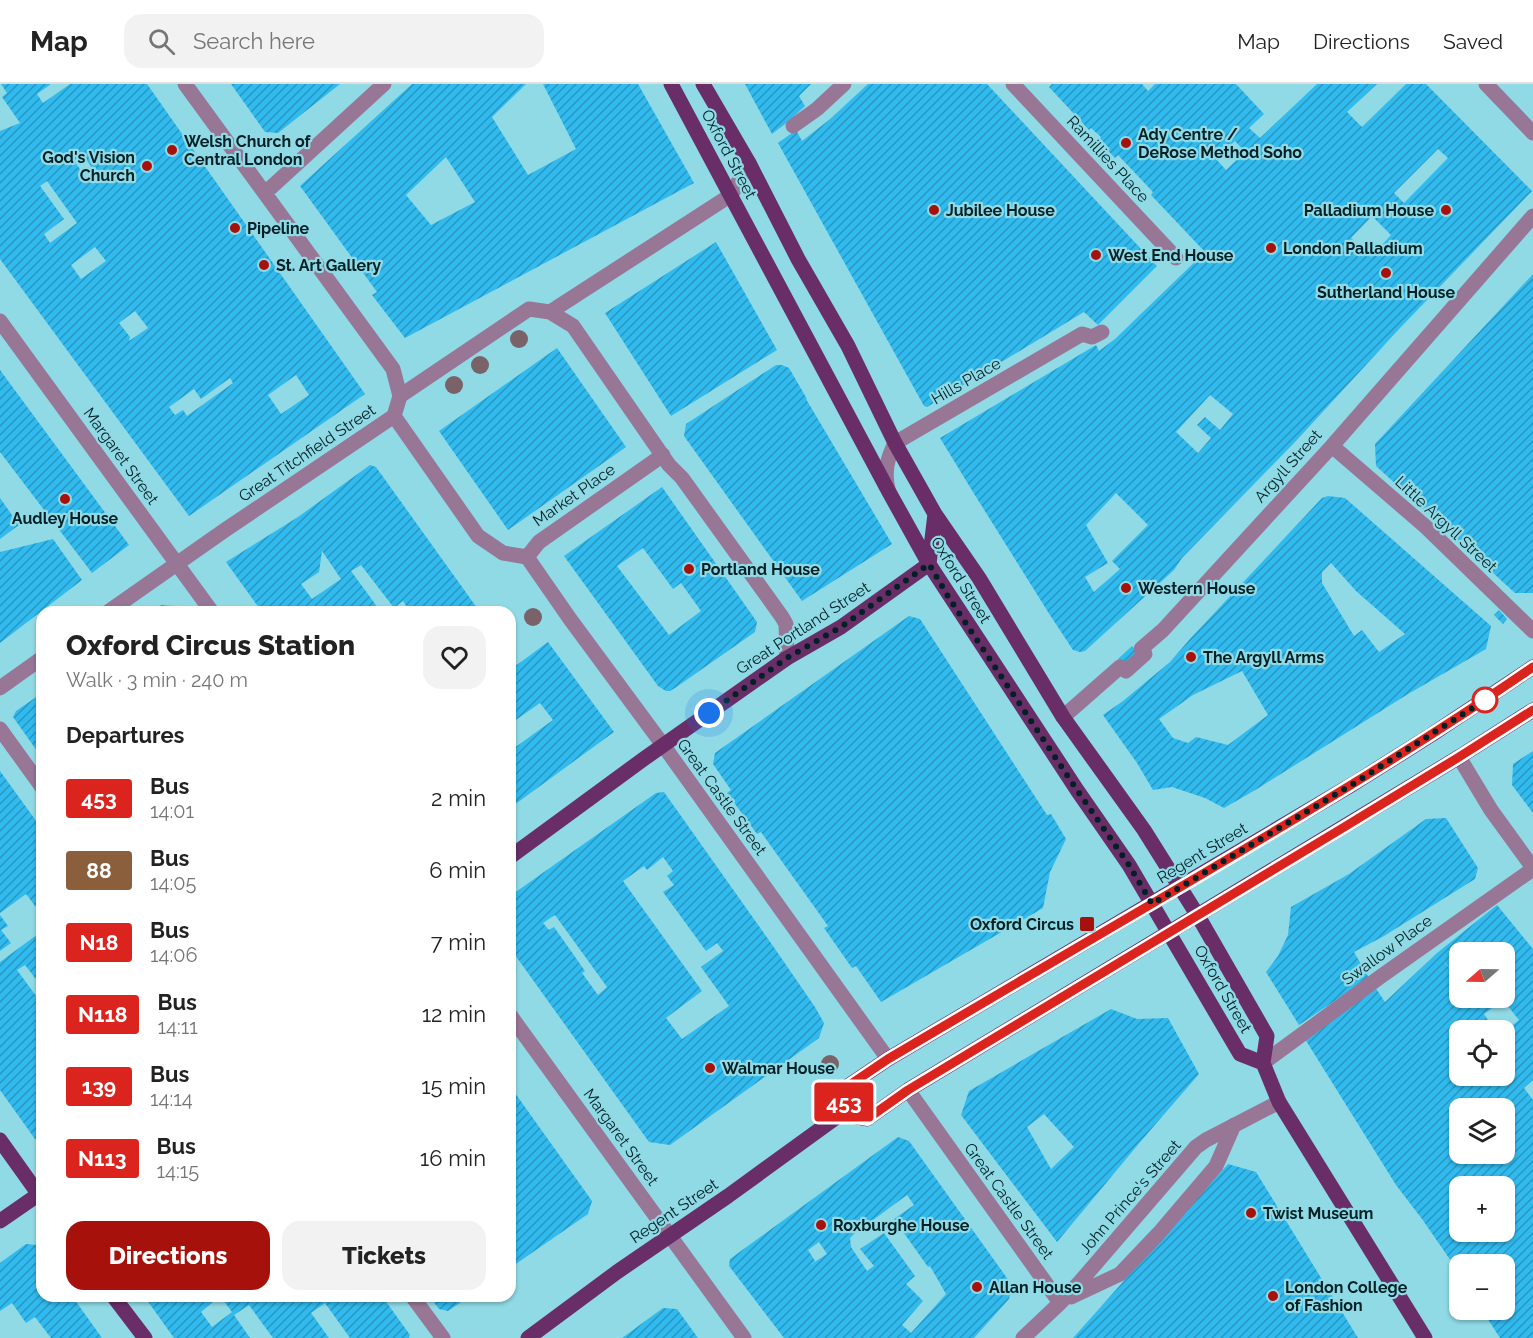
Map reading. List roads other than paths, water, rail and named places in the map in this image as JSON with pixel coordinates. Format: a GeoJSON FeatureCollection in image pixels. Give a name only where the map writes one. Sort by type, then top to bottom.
{"type":"FeatureCollection","features":[{"type":"Feature","properties":{"kind":"main road","name":"Oxford Street"},"geometry":{"type":"LineString","coordinates":[[671,84],[929,564],[1070,780],[1129,865],[1240,1054],[1263,1063]]}},
{"type":"Feature","properties":{"kind":"main road","name":"Oxford Street"},"geometry":{"type":"LineString","coordinates":[[703,84],[749,163],[798,259],[848,346],[895,443],[934,514],[979,579],[1063,717],[1144,830],[1198,916],[1267,1036],[1263,1063],[1279,1102],[1425,1338]]}},
{"type":"Feature","properties":{"kind":"main road"},"geometry":{"type":"LineString","coordinates":[[929,564],[934,514]]}},
{"type":"Feature","properties":{"kind":"main road","name":"Great Portland Street"},"geometry":{"type":"LineString","coordinates":[[516,853],[787,658],[841,627],[929,564]]}},
{"type":"Feature","properties":{"kind":"main road","name":"Regent Street"},"geometry":{"type":"LineString","coordinates":[[528,1338],[617,1272],[728,1196],[841,1114],[848,1086],[888,1059],[1363,778],[1533,667]]}},
{"type":"Feature","properties":{"kind":"main road"},"geometry":{"type":"LineString","coordinates":[[841,1114],[867,1119],[908,1090],[1198,916],[1533,710]]}},
{"type":"Feature","properties":{"kind":"main road"},"geometry":{"type":"LineString","coordinates":[[0,1140],[36,1188]]}},
{"type":"Feature","properties":{"kind":"main road"},"geometry":{"type":"LineString","coordinates":[[0,1221],[36,1198]]}},
{"type":"Feature","properties":{"kind":"main road"},"geometry":{"type":"LineString","coordinates":[[118,1302],[145,1338]]}},
{"type":"Feature","properties":{"kind":"street"},"geometry":{"type":"LineString","coordinates":[[185,84],[393,369],[400,396],[530,309],[550,312],[573,326],[669,465],[682,478],[782,617],[786,624],[787,658]]}},
{"type":"Feature","properties":{"kind":"street"},"geometry":{"type":"LineString","coordinates":[[265,193],[384,84]]}},
{"type":"Feature","properties":{"kind":"street"},"geometry":{"type":"LineString","coordinates":[[792,126],[817,109],[844,84]]}},
{"type":"Feature","properties":{"kind":"street","name":"Ramillies Place"},"geometry":{"type":"LineString","coordinates":[[1013,84],[1176,258]]}},
{"type":"Feature","properties":{"kind":"street"},"geometry":{"type":"LineString","coordinates":[[1486,84],[1533,134]]}},
{"type":"Feature","properties":{"kind":"street"},"geometry":{"type":"LineString","coordinates":[[550,312],[731,195],[749,163]]}},
{"type":"Feature","properties":{"kind":"street","name":"Argyll Street"},"geometry":{"type":"LineString","coordinates":[[1063,717],[1120,667],[1126,671],[1145,654],[1141,649],[1163,630],[1332,446],[1533,216]]}},
{"type":"Feature","properties":{"kind":"street","name":"Margaret Street"},"geometry":{"type":"LineString","coordinates":[[0,321],[208,606]]}},
{"type":"Feature","properties":{"kind":"street","name":"Hills Place"},"geometry":{"type":"LineString","coordinates":[[895,443],[1082,334],[1092,337],[1102,332]]}},
{"type":"Feature","properties":{"kind":"street","name":"Great Titchfield Street"},"geometry":{"type":"LineString","coordinates":[[116,606],[394,416],[400,396]]}},
{"type":"Feature","properties":{"kind":"street"},"geometry":{"type":"LineString","coordinates":[[394,416],[478,536],[502,553],[527,557]]}},
{"type":"Feature","properties":{"kind":"street"},"geometry":{"type":"LineString","coordinates":[[889,492],[885,477],[886,466],[895,443]]}},
{"type":"Feature","properties":{"kind":"street","name":"Little Argyll Street"},"geometry":{"type":"LineString","coordinates":[[1332,446],[1426,527],[1533,631]]}},
{"type":"Feature","properties":{"kind":"street","name":"Market Place"},"geometry":{"type":"LineString","coordinates":[[527,557],[539,542],[663,455]]}},
{"type":"Feature","properties":{"kind":"street","name":"Great Castle Street"},"geometry":{"type":"LineString","coordinates":[[527,557],[888,1059]]}},
{"type":"Feature","properties":{"kind":"street"},"geometry":{"type":"LineString","coordinates":[[0,688],[36,662]]}},
{"type":"Feature","properties":{"kind":"street"},"geometry":{"type":"LineString","coordinates":[[0,729],[36,779]]}},
{"type":"Feature","properties":{"kind":"street"},"geometry":{"type":"LineString","coordinates":[[1459,757],[1491,810],[1533,869]]}},
{"type":"Feature","properties":{"kind":"street","name":"Swallow Place"},"geometry":{"type":"LineString","coordinates":[[1263,1063],[1380,976],[1533,869]]}},
{"type":"Feature","properties":{"kind":"street","name":"Margaret Street"},"geometry":{"type":"LineString","coordinates":[[516,1023],[744,1338]]}},
{"type":"Feature","properties":{"kind":"street","name":"Great Castle Street"},"geometry":{"type":"LineString","coordinates":[[908,1090],[1060,1303]]}},
{"type":"Feature","properties":{"kind":"street","name":"John Prince's Street"},"geometry":{"type":"LineString","coordinates":[[1023,1338],[1079,1283],[1196,1147],[1279,1102]]}},
{"type":"Feature","properties":{"kind":"street","name":"John Prince's Street"},"geometry":{"type":"LineString","coordinates":[[1060,1303],[1120,1274],[1159,1233],[1216,1166],[1234,1125]]}},
{"type":"Feature","properties":{"kind":"street"},"geometry":{"type":"LineString","coordinates":[[416,1302],[443,1338]]}},
{"type":"Feature","properties":{"kind":"place","name":"Ady Centre / DeRose Method Soho"},"geometry":{"type":"Point","coordinates":[1126,143]}},
{"type":"Feature","properties":{"kind":"place","name":"Welsh Church of Central London"},"geometry":{"type":"Point","coordinates":[172,150]}},
{"type":"Feature","properties":{"kind":"place","name":"God's Vision Church"},"geometry":{"type":"Point","coordinates":[147,166]}},
{"type":"Feature","properties":{"kind":"place","name":"Jubilee House"},"geometry":{"type":"Point","coordinates":[934,210]}},
{"type":"Feature","properties":{"kind":"place","name":"Palladium House"},"geometry":{"type":"Point","coordinates":[1446,210]}},
{"type":"Feature","properties":{"kind":"place","name":"Pipeline"},"geometry":{"type":"Point","coordinates":[235,228]}},
{"type":"Feature","properties":{"kind":"place","name":"London Palladium"},"geometry":{"type":"Point","coordinates":[1271,248]}},
{"type":"Feature","properties":{"kind":"place","name":"West End House"},"geometry":{"type":"Point","coordinates":[1096,255]}},
{"type":"Feature","properties":{"kind":"place","name":"St. Art Gallery"},"geometry":{"type":"Point","coordinates":[264,265]}},
{"type":"Feature","properties":{"kind":"place","name":"Sutherland House"},"geometry":{"type":"Point","coordinates":[1386,273]}},
{"type":"Feature","properties":{"kind":"place","name":"Audley House"},"geometry":{"type":"Point","coordinates":[65,499]}},
{"type":"Feature","properties":{"kind":"place","name":"Portland House"},"geometry":{"type":"Point","coordinates":[689,569]}},
{"type":"Feature","properties":{"kind":"place","name":"Western House"},"geometry":{"type":"Point","coordinates":[1126,588]}},
{"type":"Feature","properties":{"kind":"place","name":"The Argyll Arms"},"geometry":{"type":"Point","coordinates":[1191,657]}},
{"type":"Feature","properties":{"kind":"place","name":"Oxford Circus"},"geometry":{"type":"Point","coordinates":[1087,924]}},
{"type":"Feature","properties":{"kind":"place","name":"Walmar House"},"geometry":{"type":"Point","coordinates":[710,1068]}},
{"type":"Feature","properties":{"kind":"place","name":"Twist Museum"},"geometry":{"type":"Point","coordinates":[1251,1213]}},
{"type":"Feature","properties":{"kind":"place","name":"Roxburghe House"},"geometry":{"type":"Point","coordinates":[821,1225]}},
{"type":"Feature","properties":{"kind":"place","name":"Allan House"},"geometry":{"type":"Point","coordinates":[977,1287]}},
{"type":"Feature","properties":{"kind":"place","name":"London College of Fashion"},"geometry":{"type":"Point","coordinates":[1273,1296]}}]}
